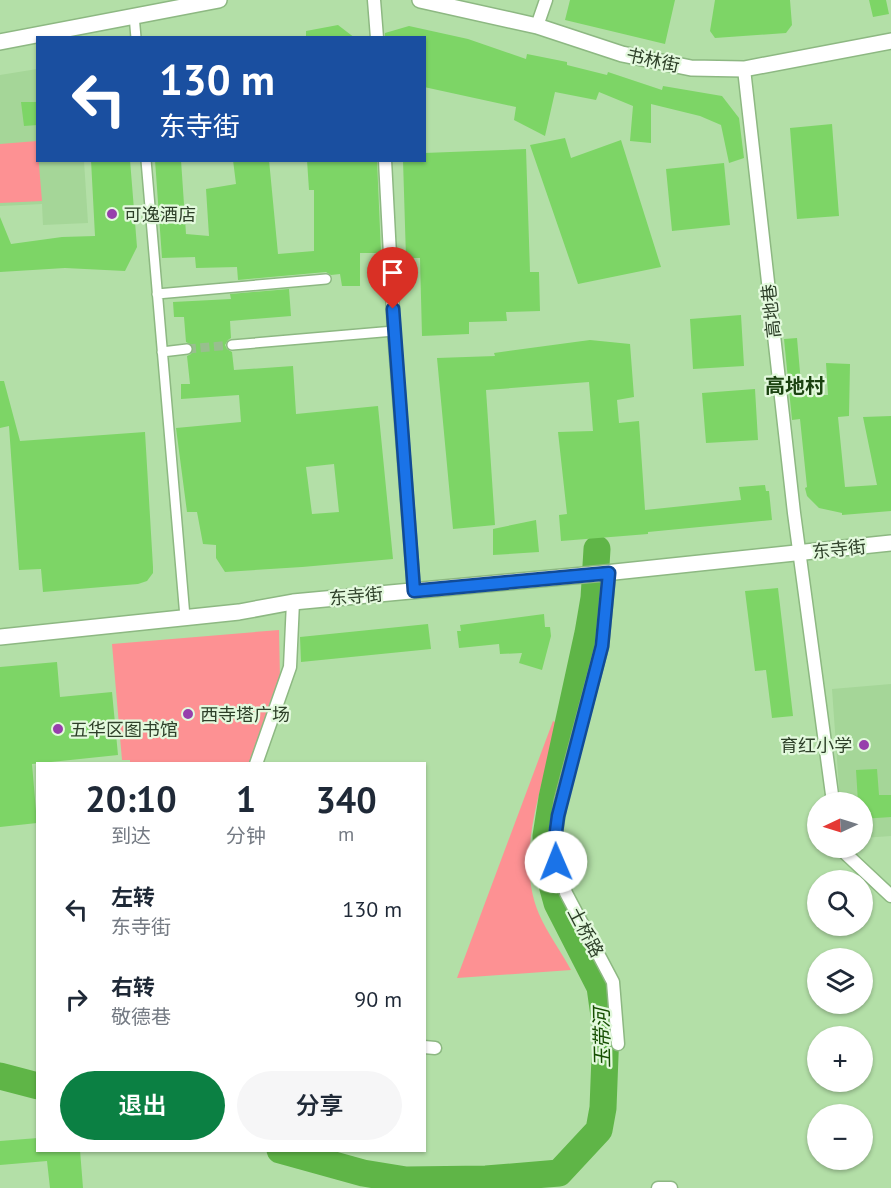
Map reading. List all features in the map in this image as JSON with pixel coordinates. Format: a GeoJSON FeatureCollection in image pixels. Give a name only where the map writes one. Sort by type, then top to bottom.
{"type":"FeatureCollection","features":[{"type":"Feature","properties":{"kind":"street"},"geometry":{"type":"LineString","coordinates":[[0,42],[219,0]]}},
{"type":"Feature","properties":{"kind":"street"},"geometry":{"type":"LineString","coordinates":[[374,0],[377,36]]}},
{"type":"Feature","properties":{"kind":"street","name":"书林街"},"geometry":{"type":"LineString","coordinates":[[420,0],[537,26],[622,54],[691,68],[744,69],[891,41]]}},
{"type":"Feature","properties":{"kind":"street"},"geometry":{"type":"LineString","coordinates":[[537,26],[546,0]]}},
{"type":"Feature","properties":{"kind":"street"},"geometry":{"type":"LineString","coordinates":[[134,15],[136,36]]}},
{"type":"Feature","properties":{"kind":"street","name":"高地巷"},"geometry":{"type":"LineString","coordinates":[[744,69],[800,553]]}},
{"type":"Feature","properties":{"kind":"street"},"geometry":{"type":"LineString","coordinates":[[146,162],[185,617]]}},
{"type":"Feature","properties":{"kind":"street"},"geometry":{"type":"LineString","coordinates":[[385,162],[394,331],[414,591]]}},
{"type":"Feature","properties":{"kind":"street"},"geometry":{"type":"LineString","coordinates":[[157,294],[326,279]]}},
{"type":"Feature","properties":{"kind":"street"},"geometry":{"type":"LineString","coordinates":[[232,345],[394,331]]}},
{"type":"Feature","properties":{"kind":"street"},"geometry":{"type":"LineString","coordinates":[[162,352],[187,350]]}},
{"type":"Feature","properties":{"kind":"street","name":"东寺街"},"geometry":{"type":"LineString","coordinates":[[0,637],[239,612],[292,602],[607,573],[891,543]]}},
{"type":"Feature","properties":{"kind":"street"},"geometry":{"type":"LineString","coordinates":[[800,553],[832,792]]}},
{"type":"Feature","properties":{"kind":"street","name":"土桥路"},"geometry":{"type":"LineString","coordinates":[[607,573],[602,646],[561,800],[556,831],[556,862],[566,893],[613,982],[618,1044]]}},
{"type":"Feature","properties":{"kind":"street"},"geometry":{"type":"LineString","coordinates":[[257,762],[291,667],[292,602]]}},
{"type":"Feature","properties":{"kind":"street"},"geometry":{"type":"LineString","coordinates":[[849,858],[891,896]]}},
{"type":"Feature","properties":{"kind":"street"},"geometry":{"type":"LineString","coordinates":[[658,1188],[671,1188]]}},
{"type":"Feature","properties":{"kind":"shaded area"},"geometry":{"type":"Polygon","coordinates":[[[36,69],[36,162],[84,162],[88,223],[43,225],[42,204],[0,206],[0,75],[36,69]]]}},
{"type":"Feature","properties":{"kind":"shaded area"},"geometry":{"type":"Polygon","coordinates":[[[36,141],[36,162],[39,162],[42,201],[0,203],[0,144],[36,141]]]}},
{"type":"Feature","properties":{"kind":"shaded area","name":"西寺塔广场"},"geometry":{"type":"Polygon","coordinates":[[[279,630],[280,679],[251,762],[130,762],[130,760],[122,760],[112,644],[279,630]]]}},
{"type":"Feature","properties":{"kind":"shaded area","name":"育红小学"},"geometry":{"type":"Polygon","coordinates":[[[891,684],[891,836],[873,837],[873,792],[839,792],[832,689],[891,684]]]}},
{"type":"Feature","properties":{"kind":"shaded area"},"geometry":{"type":"Polygon","coordinates":[[[553,721],[559,724],[539,794],[530,843],[529,868],[532,891],[539,914],[571,970],[457,978],[553,721]]]}},
{"type":"Feature","properties":{"kind":"building"},"geometry":{"type":"Polygon","coordinates":[[[570,0],[675,0],[665,44],[565,20],[570,0]]]}},
{"type":"Feature","properties":{"kind":"building"},"geometry":{"type":"Polygon","coordinates":[[[715,0],[790,0],[792,25],[786,33],[715,38],[710,31],[715,0]]]}},
{"type":"Feature","properties":{"kind":"building"},"geometry":{"type":"Polygon","coordinates":[[[869,0],[886,0],[889,14],[873,17],[869,0]]]}},
{"type":"Feature","properties":{"kind":"building"},"geometry":{"type":"Polygon","coordinates":[[[338,25],[352,36],[306,36],[306,31],[338,25]]]}},
{"type":"Feature","properties":{"kind":"building"},"geometry":{"type":"Polygon","coordinates":[[[409,26],[468,39],[526,59],[527,54],[567,62],[567,65],[607,75],[608,72],[662,90],[663,86],[722,96],[739,118],[744,158],[729,163],[721,125],[700,116],[651,104],[651,143],[630,141],[633,106],[599,92],[596,100],[555,92],[545,136],[514,120],[516,107],[426,87],[426,36],[385,36],[385,33],[409,26]]]}},
{"type":"Feature","properties":{"kind":"building"},"geometry":{"type":"Polygon","coordinates":[[[21,102],[36,102],[36,125],[24,126],[21,102]]]}},
{"type":"Feature","properties":{"kind":"building"},"geometry":{"type":"Polygon","coordinates":[[[832,124],[839,216],[797,219],[790,128],[832,124]]]}},
{"type":"Feature","properties":{"kind":"building"},"geometry":{"type":"Polygon","coordinates":[[[565,138],[571,158],[621,140],[661,267],[578,284],[530,145],[565,138]]]}},
{"type":"Feature","properties":{"kind":"building"},"geometry":{"type":"Polygon","coordinates":[[[526,149],[530,272],[539,272],[540,311],[506,312],[507,321],[469,322],[469,334],[422,336],[420,258],[406,258],[403,162],[426,162],[426,153],[526,149]]]}},
{"type":"Feature","properties":{"kind":"building"},"geometry":{"type":"Polygon","coordinates":[[[91,162],[130,162],[137,247],[125,271],[65,268],[0,272],[0,217],[11,244],[62,237],[95,236],[91,162]]]}},
{"type":"Feature","properties":{"kind":"building"},"geometry":{"type":"Polygon","coordinates":[[[155,162],[181,162],[186,234],[209,236],[206,189],[236,184],[233,162],[269,162],[278,254],[314,251],[314,190],[309,190],[307,162],[377,162],[381,253],[360,253],[360,286],[342,286],[340,274],[331,275],[326,272],[238,280],[237,267],[196,268],[195,257],[162,258],[155,162]]]}},
{"type":"Feature","properties":{"kind":"building"},"geometry":{"type":"Polygon","coordinates":[[[724,163],[730,225],[672,231],[666,169],[724,163]]]}},
{"type":"Feature","properties":{"kind":"building"},"geometry":{"type":"Polygon","coordinates":[[[289,289],[291,316],[230,321],[231,338],[225,345],[232,352],[234,370],[293,366],[296,414],[378,406],[393,559],[225,572],[216,558],[216,545],[203,544],[197,512],[187,512],[176,428],[241,422],[239,395],[181,399],[181,384],[190,384],[187,356],[194,349],[186,342],[184,317],[174,317],[173,302],[231,299],[230,294],[289,289]],[[334,464],[306,467],[312,514],[339,512],[334,464]]]}},
{"type":"Feature","properties":{"kind":"building"},"geometry":{"type":"Polygon","coordinates":[[[741,315],[744,366],[693,369],[690,319],[741,315]]]}},
{"type":"Feature","properties":{"kind":"building"},"geometry":{"type":"Polygon","coordinates":[[[797,338],[802,395],[828,395],[826,363],[850,364],[849,416],[838,417],[845,487],[877,485],[863,417],[891,416],[891,511],[842,515],[842,513],[819,508],[807,496],[800,419],[792,420],[784,339],[797,338]]]}},
{"type":"Feature","properties":{"kind":"building"},"geometry":{"type":"Polygon","coordinates":[[[590,340],[630,344],[634,397],[617,400],[619,423],[639,421],[645,510],[741,500],[739,487],[765,485],[766,491],[769,491],[772,520],[561,541],[559,515],[567,514],[558,432],[593,431],[589,382],[486,390],[495,525],[453,529],[437,358],[495,356],[494,353],[590,340]]]}},
{"type":"Feature","properties":{"kind":"building"},"geometry":{"type":"Polygon","coordinates":[[[0,381],[4,381],[20,441],[145,432],[153,567],[153,573],[147,581],[138,584],[43,592],[41,569],[19,570],[9,426],[0,428],[0,381]]]}},
{"type":"Feature","properties":{"kind":"building"},"geometry":{"type":"Polygon","coordinates":[[[755,389],[758,440],[706,443],[702,393],[755,389]]]}},
{"type":"Feature","properties":{"kind":"building"},"geometry":{"type":"Polygon","coordinates":[[[536,520],[539,552],[493,555],[493,529],[536,520]]]}},
{"type":"Feature","properties":{"kind":"building"},"geometry":{"type":"Polygon","coordinates":[[[778,588],[793,716],[772,718],[766,670],[755,671],[745,591],[778,588]]]}},
{"type":"Feature","properties":{"kind":"building"},"geometry":{"type":"Polygon","coordinates":[[[544,614],[545,627],[550,627],[551,636],[542,670],[519,663],[522,653],[500,654],[499,644],[459,648],[457,631],[461,631],[460,625],[544,614]]]}},
{"type":"Feature","properties":{"kind":"building"},"geometry":{"type":"Polygon","coordinates":[[[428,624],[431,649],[301,662],[300,637],[428,624]]]}},
{"type":"Feature","properties":{"kind":"building","name":"五华区图书馆"},"geometry":{"type":"Polygon","coordinates":[[[57,662],[60,697],[112,692],[118,755],[32,764],[36,823],[0,827],[0,667],[57,662]]]}},
{"type":"Feature","properties":{"kind":"building"},"geometry":{"type":"Polygon","coordinates":[[[877,769],[879,795],[891,795],[891,817],[873,818],[873,792],[857,792],[856,770],[877,769]]]}},
{"type":"Feature","properties":{"kind":"building"},"geometry":{"type":"Polygon","coordinates":[[[36,1138],[36,1152],[80,1152],[83,1188],[50,1188],[47,1161],[0,1165],[0,1141],[36,1138]]]}},
{"type":"Feature","properties":{"kind":"waterway","name":"玉带河"},"geometry":{"type":"LineString","coordinates":[[287,1152],[363,1173],[406,1180],[486,1179],[559,1173],[599,1130],[603,1108],[606,1030],[600,987],[557,903],[547,867],[546,836],[552,798],[588,633],[594,598],[597,549]]}},
{"type":"Feature","properties":{"kind":"waterway","name":"玉带河"},"geometry":{"type":"LineString","coordinates":[[0,1076],[36,1085]]}},
{"type":"Feature","properties":{"kind":"tunnel"},"geometry":{"type":"LineString","coordinates":[[187,349],[232,345]]}},
{"type":"Feature","properties":{"kind":"place","name":"可逸酒店"},"geometry":{"type":"Point","coordinates":[112,214]}},
{"type":"Feature","properties":{"kind":"place","name":"西寺塔广场"},"geometry":{"type":"Point","coordinates":[188,714]}},
{"type":"Feature","properties":{"kind":"place","name":"五华区图书馆"},"geometry":{"type":"Point","coordinates":[58,729]}},
{"type":"Feature","properties":{"kind":"place","name":"育红小学"},"geometry":{"type":"Point","coordinates":[864,745]}},
{"type":"Feature","properties":{"kind":"district","name":"高地村"},"geometry":{"type":"Point","coordinates":[795,386]}},
{"type":"Feature","properties":{"kind":"route"},"geometry":{"type":"LineString","coordinates":[[393,309],[414,591],[609,573],[602,646],[558,816],[556,862]]}}]}
